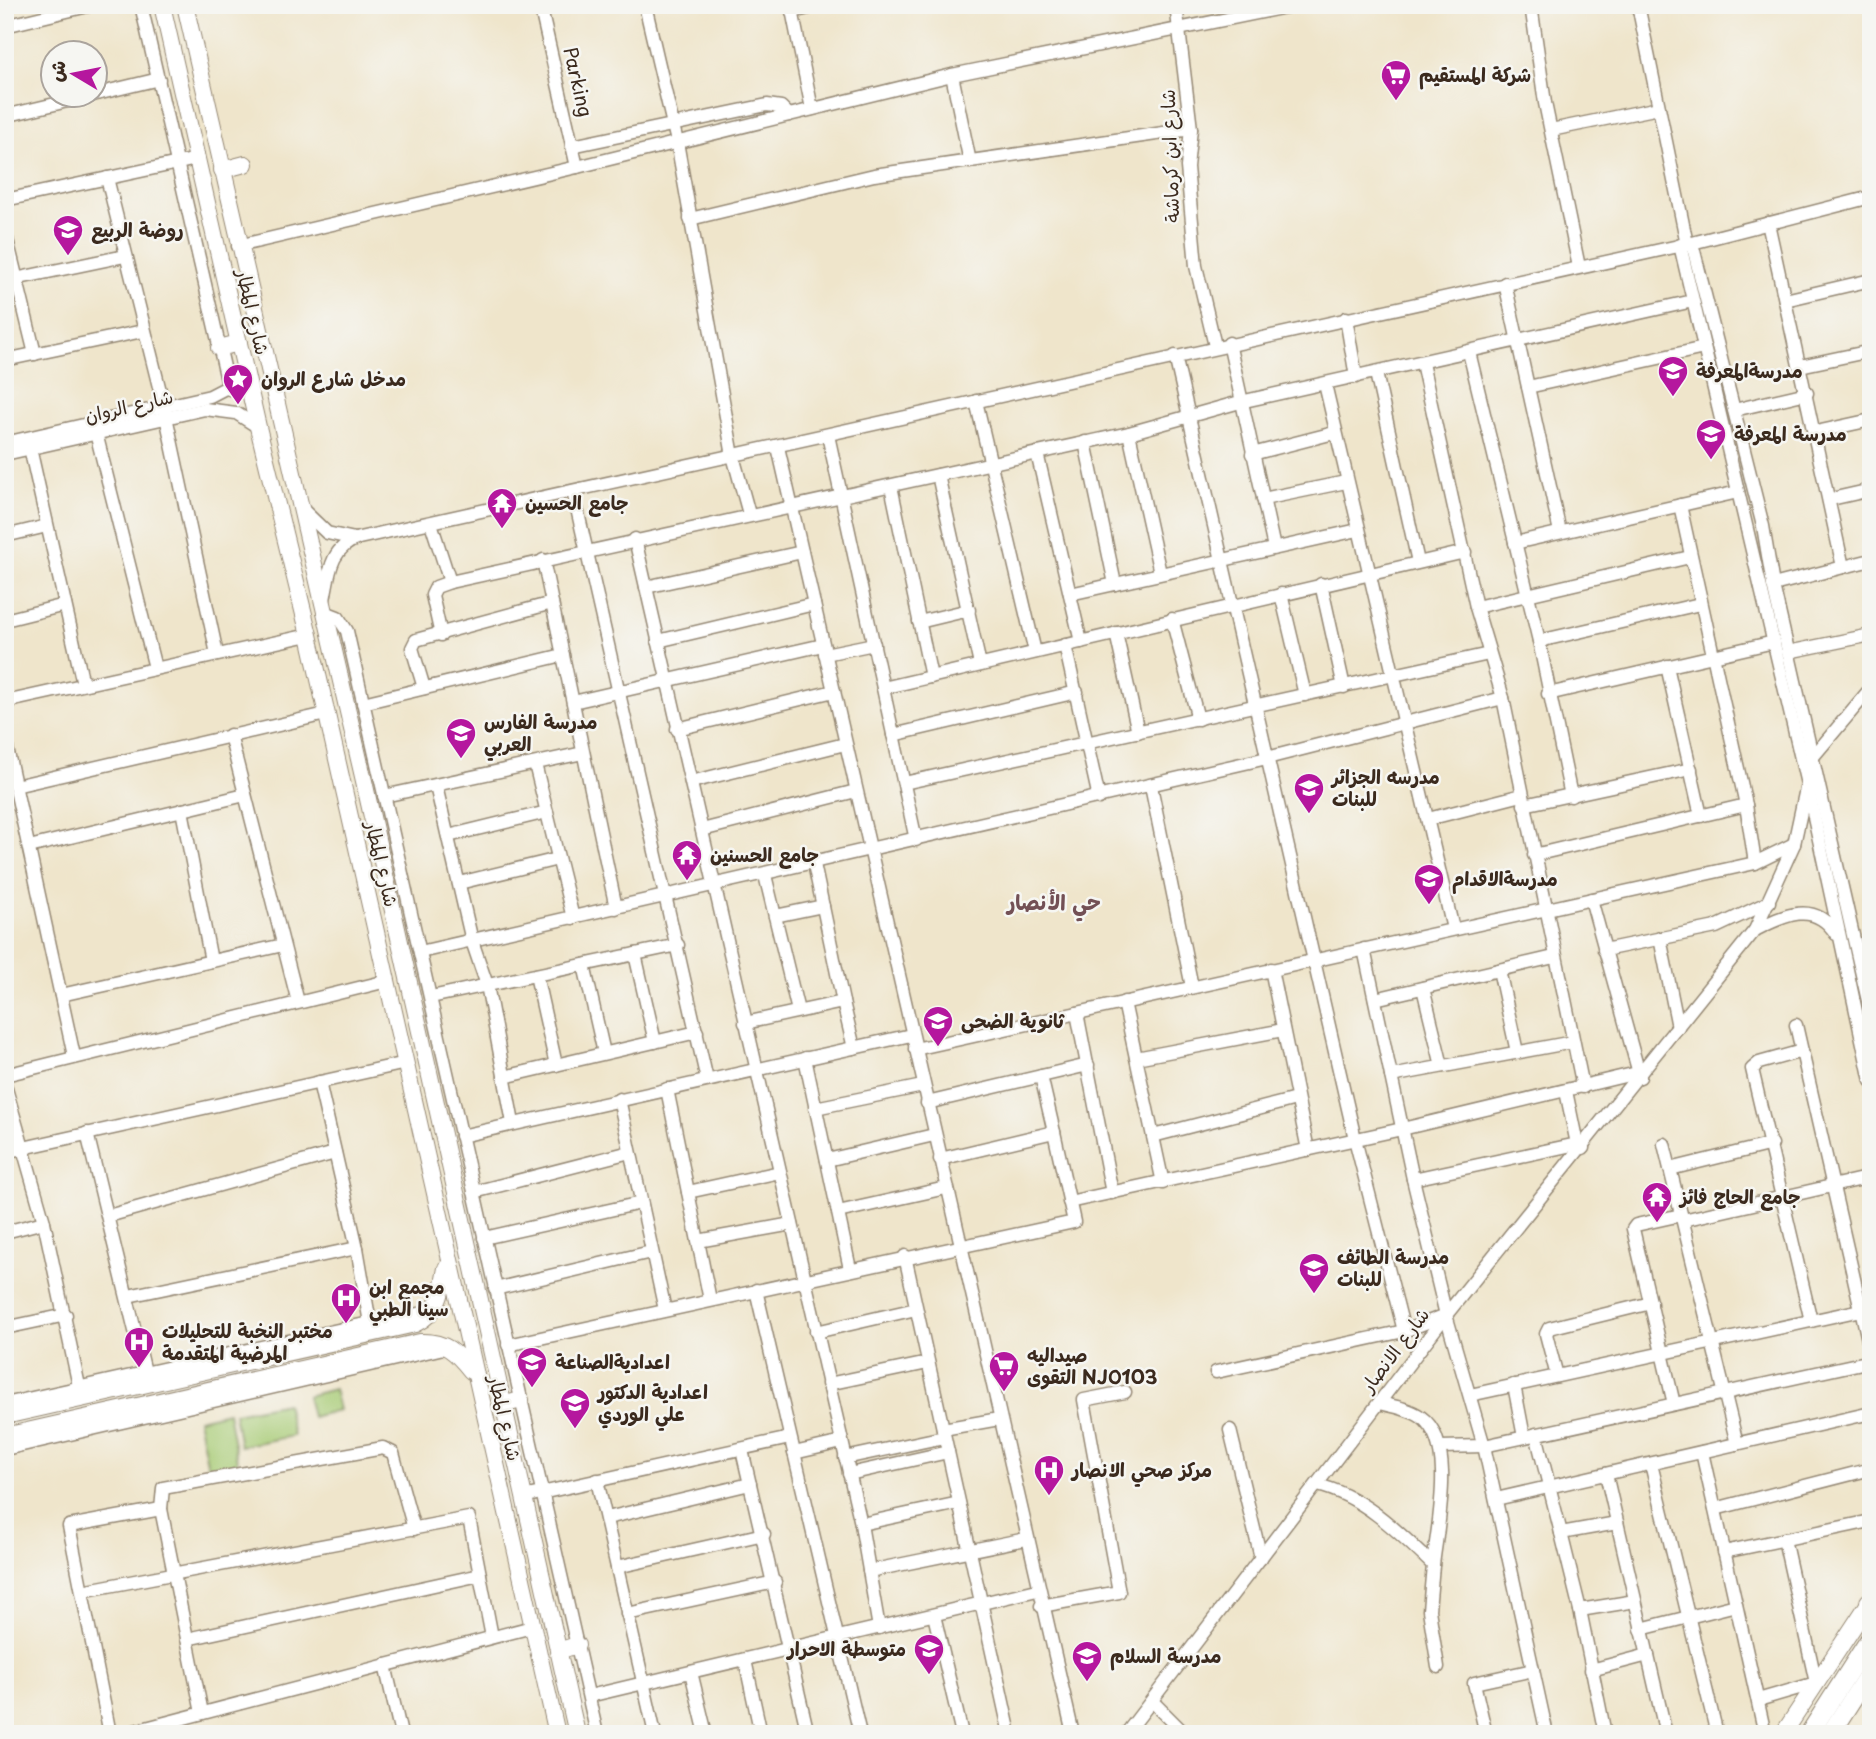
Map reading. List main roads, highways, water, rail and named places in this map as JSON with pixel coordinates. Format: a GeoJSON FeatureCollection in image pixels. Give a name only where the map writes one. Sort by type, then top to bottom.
{"type":"FeatureCollection","features":[{"type":"Feature","properties":{"kind":"highway"},"geometry":{"type":"LineString","coordinates":[[1809,1734],[1871,1637]]}},
{"type":"Feature","properties":{"kind":"highway"},"geometry":{"type":"LineString","coordinates":[[1830,1734],[1871,1670]]}},
{"type":"Feature","properties":{"kind":"main road","name":"شارع المطار"},"geometry":{"type":"LineString","coordinates":[[162,5],[258,427],[309,635],[473,1374],[557,1734]]}},
{"type":"Feature","properties":{"kind":"main road","name":"شارع المطار"},"geometry":{"type":"LineString","coordinates":[[185,5],[324,608],[577,1734]]}},
{"type":"Feature","properties":{"kind":"main road"},"geometry":{"type":"LineString","coordinates":[[222,170],[245,164]]}},
{"type":"Feature","properties":{"kind":"main road"},"geometry":{"type":"LineString","coordinates":[[219,348],[239,343]]}},
{"type":"Feature","properties":{"kind":"main road"},"geometry":{"type":"LineString","coordinates":[[334,751],[346,752],[355,745]]}},
{"type":"Feature","properties":{"kind":"main road"},"geometry":{"type":"LineString","coordinates":[[343,788],[352,780],[363,781]]}},
{"type":"Feature","properties":{"kind":"main road"},"geometry":{"type":"LineString","coordinates":[[5,1416],[193,1368],[342,1341],[368,1329],[415,1324],[433,1312],[441,1296],[448,1259]]}},
{"type":"Feature","properties":{"kind":"main road"},"geometry":{"type":"LineString","coordinates":[[368,1329],[365,1345],[371,1353]]}},
{"type":"Feature","properties":{"kind":"main road"},"geometry":{"type":"LineString","coordinates":[[342,1341],[350,1349],[349,1358]]}},
{"type":"Feature","properties":{"kind":"main road"},"geometry":{"type":"LineString","coordinates":[[5,1436],[125,1415],[321,1371],[349,1358],[420,1342],[432,1341],[448,1347],[473,1374]]}},
{"type":"Feature","properties":{"kind":"main road"},"geometry":{"type":"LineString","coordinates":[[502,1405],[521,1400]]}},
{"type":"Feature","properties":{"kind":"main road"},"geometry":{"type":"LineString","coordinates":[[517,1561],[529,1563],[537,1556]]}},
{"type":"Feature","properties":{"kind":"main road"},"geometry":{"type":"LineString","coordinates":[[526,1603],[533,1596],[546,1598]]}},
{"type":"Feature","properties":{"kind":"main road"},"geometry":{"type":"LineString","coordinates":[[1783,1734],[1870,1602]]}},
{"type":"Feature","properties":{"kind":"main road"},"geometry":{"type":"LineString","coordinates":[[558,1651],[577,1645]]}},
{"type":"Feature","properties":{"kind":"place","name":"شركة المستقيم"},"geometry":{"type":"Point","coordinates":[1396,102]}},
{"type":"Feature","properties":{"kind":"place","name":"روضة الربيع"},"geometry":{"type":"Point","coordinates":[68,257]}},
{"type":"Feature","properties":{"kind":"place","name":"مدرسةالمعرفة"},"geometry":{"type":"Point","coordinates":[1673,398]}},
{"type":"Feature","properties":{"kind":"place","name":"مدخل شارع الروان"},"geometry":{"type":"Point","coordinates":[238,406]}},
{"type":"Feature","properties":{"kind":"place","name":"مدرسة المعرفة"},"geometry":{"type":"Point","coordinates":[1711,461]}},
{"type":"Feature","properties":{"kind":"place","name":"جامع الحسين"},"geometry":{"type":"Point","coordinates":[502,530]}},
{"type":"Feature","properties":{"kind":"place","name":"مدرسة الفارس العربي"},"geometry":{"type":"Point","coordinates":[461,760]}},
{"type":"Feature","properties":{"kind":"place","name":"مدرسه الجزائر للبنات"},"geometry":{"type":"Point","coordinates":[1309,815]}},
{"type":"Feature","properties":{"kind":"place","name":"جامع الحسنين"},"geometry":{"type":"Point","coordinates":[687,882]}},
{"type":"Feature","properties":{"kind":"place","name":"مدرسةالاقدام"},"geometry":{"type":"Point","coordinates":[1429,906]}},
{"type":"Feature","properties":{"kind":"place","name":"ثانوية الضحى"},"geometry":{"type":"Point","coordinates":[938,1048]}},
{"type":"Feature","properties":{"kind":"place","name":"جامع الحاج فائز"},"geometry":{"type":"Point","coordinates":[1657,1224]}},
{"type":"Feature","properties":{"kind":"place","name":"مدرسة الطائف للبنات"},"geometry":{"type":"Point","coordinates":[1314,1295]}},
{"type":"Feature","properties":{"kind":"place","name":"مجمع ابن سينا الطبي"},"geometry":{"type":"Point","coordinates":[346,1325]}},
{"type":"Feature","properties":{"kind":"place","name":"مختبر النخبة للتحليلات المرضية المتقدمة"},"geometry":{"type":"Point","coordinates":[139,1369]}},
{"type":"Feature","properties":{"kind":"place","name":"اعداديةالصناعة"},"geometry":{"type":"Point","coordinates":[532,1389]}},
{"type":"Feature","properties":{"kind":"place","name":"صيداليه التقوى NJ0103"},"geometry":{"type":"Point","coordinates":[1004,1393]}},
{"type":"Feature","properties":{"kind":"place","name":"اعدادية الدكتور علي الوردي"},"geometry":{"type":"Point","coordinates":[575,1430]}},
{"type":"Feature","properties":{"kind":"place","name":"مركز صحي الانصار"},"geometry":{"type":"Point","coordinates":[1049,1497]}},
{"type":"Feature","properties":{"kind":"place","name":"متوسطة الاحرار"},"geometry":{"type":"Point","coordinates":[929,1676]}},
{"type":"Feature","properties":{"kind":"place","name":"مدرسة السلام"},"geometry":{"type":"Point","coordinates":[1087,1683]}},
{"type":"Feature","properties":{"kind":"district","name":"حي الأنصار"},"geometry":{"type":"Point","coordinates":[1054,903]}}]}
